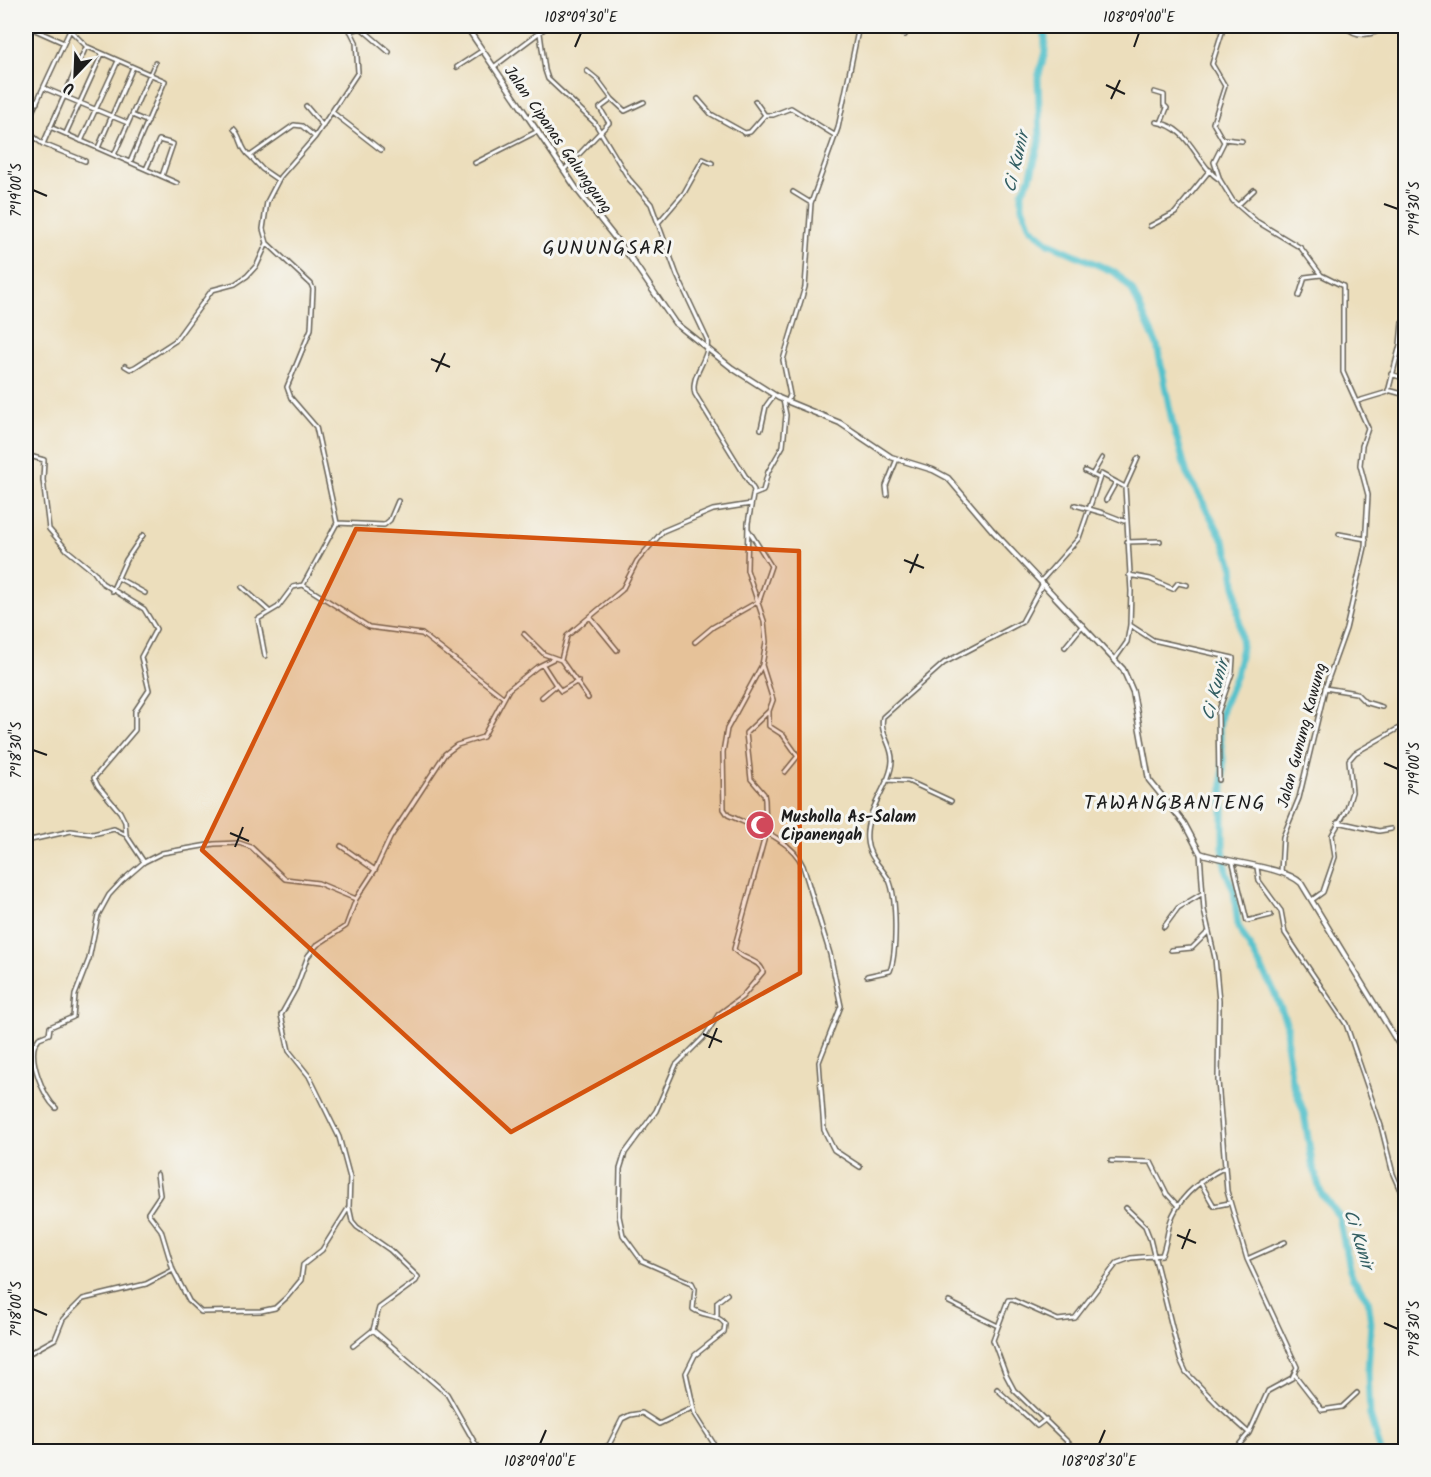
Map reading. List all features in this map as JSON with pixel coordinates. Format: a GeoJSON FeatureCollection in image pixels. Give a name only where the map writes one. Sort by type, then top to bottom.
{"type":"FeatureCollection","features":[{"type":"Feature","properties":{"kind":"street"},"geometry":{"type":"LineString","coordinates":[[26,26],[64,43]]}},
{"type":"Feature","properties":{"kind":"street"},"geometry":{"type":"LineString","coordinates":[[303,585],[337,522],[316,427],[291,398],[287,387],[311,329],[312,286],[267,243],[263,229],[265,213],[278,180],[315,137],[358,72],[356,42],[348,26]]}},
{"type":"Feature","properties":{"kind":"street","name":"Jalan Cipanas Galunggung"},"geometry":{"type":"LineString","coordinates":[[466,26],[564,170],[630,257],[667,314],[706,348],[774,395],[840,423],[882,453],[933,470],[956,484],[992,530],[1115,659],[1128,679],[1133,692],[1149,780],[1184,823],[1200,853]]}},
{"type":"Feature","properties":{"kind":"street"},"geometry":{"type":"LineString","coordinates":[[539,26],[544,70],[548,79],[589,115],[629,179],[651,204],[677,275],[707,339],[693,387],[753,485],[748,528],[747,570],[759,601],[766,642],[762,665],[727,729],[723,752],[724,809],[728,815],[766,834],[800,860],[830,954],[840,1006],[819,1062],[824,1130],[834,1150],[860,1167]]}},
{"type":"Feature","properties":{"kind":"street"},"geometry":{"type":"LineString","coordinates":[[495,66],[548,26]]}},
{"type":"Feature","properties":{"kind":"street"},"geometry":{"type":"LineString","coordinates":[[753,495],[763,491],[768,472],[783,446],[785,401],[790,395],[783,360],[805,287],[811,203],[836,136],[859,26]]}},
{"type":"Feature","properties":{"kind":"street"},"geometry":{"type":"LineString","coordinates":[[880,26],[905,35]]}},
{"type":"Feature","properties":{"kind":"street"},"geometry":{"type":"LineString","coordinates":[[1224,26],[1212,64],[1225,86],[1213,123],[1224,139],[1242,141]]}},
{"type":"Feature","properties":{"kind":"street"},"geometry":{"type":"LineString","coordinates":[[1345,26],[1353,32],[1366,35],[1378,32],[1386,26]]}},
{"type":"Feature","properties":{"kind":"street"},"geometry":{"type":"LineString","coordinates":[[26,125],[71,28],[87,47],[165,82],[130,162]]}},
{"type":"Feature","properties":{"kind":"street"},"geometry":{"type":"LineString","coordinates":[[350,31],[361,28],[389,52]]}},
{"type":"Feature","properties":{"kind":"street"},"geometry":{"type":"LineString","coordinates":[[43,144],[87,47]]}},
{"type":"Feature","properties":{"kind":"street"},"geometry":{"type":"LineString","coordinates":[[457,67],[483,50]]}},
{"type":"Feature","properties":{"kind":"street"},"geometry":{"type":"LineString","coordinates":[[66,134],[102,54]]}},
{"type":"Feature","properties":{"kind":"street"},"geometry":{"type":"LineString","coordinates":[[81,141],[118,61]]}},
{"type":"Feature","properties":{"kind":"street"},"geometry":{"type":"LineString","coordinates":[[114,155],[155,63]]}},
{"type":"Feature","properties":{"kind":"street"},"geometry":{"type":"LineString","coordinates":[[98,148],[133,68]]}},
{"type":"Feature","properties":{"kind":"street"},"geometry":{"type":"LineString","coordinates":[[587,71],[625,111],[644,102]]}},
{"type":"Feature","properties":{"kind":"street"},"geometry":{"type":"LineString","coordinates":[[44,88],[128,123]]}},
{"type":"Feature","properties":{"kind":"street"},"geometry":{"type":"LineString","coordinates":[[1154,92],[1164,95],[1164,105],[1167,108],[1161,123]]}},
{"type":"Feature","properties":{"kind":"street"},"geometry":{"type":"LineString","coordinates":[[26,99],[37,102]]}},
{"type":"Feature","properties":{"kind":"street"},"geometry":{"type":"LineString","coordinates":[[564,170],[610,121],[600,108],[612,99]]}},
{"type":"Feature","properties":{"kind":"street"},"geometry":{"type":"LineString","coordinates":[[698,99],[711,114],[747,134],[765,115]]}},
{"type":"Feature","properties":{"kind":"street"},"geometry":{"type":"LineString","coordinates":[[755,101],[765,115],[773,116],[791,108],[836,136]]}},
{"type":"Feature","properties":{"kind":"street"},"geometry":{"type":"LineString","coordinates":[[306,106],[322,126]]}},
{"type":"Feature","properties":{"kind":"street"},"geometry":{"type":"LineString","coordinates":[[332,112],[381,150]]}},
{"type":"Feature","properties":{"kind":"street"},"geometry":{"type":"LineString","coordinates":[[132,115],[148,122]]}},
{"type":"Feature","properties":{"kind":"street"},"geometry":{"type":"LineString","coordinates":[[1156,122],[1181,135],[1220,180],[1238,206],[1256,221],[1301,248],[1321,275],[1305,277],[1299,296]]}},
{"type":"Feature","properties":{"kind":"street"},"geometry":{"type":"LineString","coordinates":[[250,156],[294,125],[303,126],[315,137]]}},
{"type":"Feature","properties":{"kind":"street"},"geometry":{"type":"LineString","coordinates":[[50,127],[177,183]]}},
{"type":"Feature","properties":{"kind":"street"},"geometry":{"type":"LineString","coordinates":[[234,129],[239,134],[245,152],[256,164],[278,180]]}},
{"type":"Feature","properties":{"kind":"street"},"geometry":{"type":"LineString","coordinates":[[26,131],[43,144],[85,161]]}},
{"type":"Feature","properties":{"kind":"street"},"geometry":{"type":"LineString","coordinates":[[475,163],[538,131]]}},
{"type":"Feature","properties":{"kind":"street"},"geometry":{"type":"LineString","coordinates":[[1220,180],[1214,158],[1224,139]]}},
{"type":"Feature","properties":{"kind":"street"},"geometry":{"type":"LineString","coordinates":[[146,169],[159,140],[172,144],[174,147],[162,176]]}},
{"type":"Feature","properties":{"kind":"street"},"geometry":{"type":"LineString","coordinates":[[658,223],[684,193],[703,159],[712,163]]}},
{"type":"Feature","properties":{"kind":"street"},"geometry":{"type":"LineString","coordinates":[[1150,226],[1175,213],[1210,170]]}},
{"type":"Feature","properties":{"kind":"street"},"geometry":{"type":"LineString","coordinates":[[1238,206],[1254,190]]}},
{"type":"Feature","properties":{"kind":"street"},"geometry":{"type":"LineString","coordinates":[[793,192],[811,203]]}},
{"type":"Feature","properties":{"kind":"street"},"geometry":{"type":"LineString","coordinates":[[124,366],[135,367],[173,343],[212,290],[240,282],[254,270],[267,243]]}},
{"type":"Feature","properties":{"kind":"street","name":"Jalan Gunung Kawung"},"geometry":{"type":"LineString","coordinates":[[1281,872],[1283,837],[1299,798],[1325,688],[1346,628],[1366,539],[1368,495],[1360,465],[1362,446],[1368,428],[1358,401],[1343,372],[1341,360],[1342,286],[1321,275]]}},
{"type":"Feature","properties":{"kind":"street"},"geometry":{"type":"LineString","coordinates":[[1358,401],[1385,394],[1388,390],[1398,352],[1402,323],[1406,320]]}},
{"type":"Feature","properties":{"kind":"street"},"geometry":{"type":"LineString","coordinates":[[1391,374],[1406,379]]}},
{"type":"Feature","properties":{"kind":"street"},"geometry":{"type":"LineString","coordinates":[[1388,390],[1406,395]]}},
{"type":"Feature","properties":{"kind":"street"},"geometry":{"type":"LineString","coordinates":[[761,429],[766,406],[774,395]]}},
{"type":"Feature","properties":{"kind":"street"},"geometry":{"type":"LineString","coordinates":[[26,455],[44,460],[43,480],[49,529],[67,550],[112,591],[144,609],[156,628],[141,657],[150,690],[136,710],[135,730],[94,778],[120,812],[126,835],[144,862]]}},
{"type":"Feature","properties":{"kind":"street"},"geometry":{"type":"LineString","coordinates":[[1092,475],[1102,458]]}},
{"type":"Feature","properties":{"kind":"street"},"geometry":{"type":"LineString","coordinates":[[1115,659],[1126,642],[1130,625],[1125,487],[1138,458]]}},
{"type":"Feature","properties":{"kind":"street"},"geometry":{"type":"LineString","coordinates":[[887,495],[886,486],[897,459]]}},
{"type":"Feature","properties":{"kind":"street"},"geometry":{"type":"LineString","coordinates":[[1084,471],[1099,478]]}},
{"type":"Feature","properties":{"kind":"street"},"geometry":{"type":"LineString","coordinates":[[867,976],[890,971],[893,957],[891,885],[869,852],[866,837],[868,824],[892,759],[881,724],[886,713],[944,663],[1022,622],[1042,582],[1077,542],[1099,478],[1103,473],[1125,487]]}},
{"type":"Feature","properties":{"kind":"street"},"geometry":{"type":"LineString","coordinates":[[1106,500],[1116,482]]}},
{"type":"Feature","properties":{"kind":"street"},"geometry":{"type":"LineString","coordinates":[[337,522],[384,525],[390,520],[398,501]]}},
{"type":"Feature","properties":{"kind":"street"},"geometry":{"type":"LineString","coordinates":[[561,660],[567,636],[622,590],[637,561],[663,531],[713,510],[751,504]]}},
{"type":"Feature","properties":{"kind":"street"},"geometry":{"type":"LineString","coordinates":[[1075,505],[1125,521]]}},
{"type":"Feature","properties":{"kind":"street"},"geometry":{"type":"LineString","coordinates":[[695,642],[713,627],[759,601],[771,566],[748,528]]}},
{"type":"Feature","properties":{"kind":"street"},"geometry":{"type":"LineString","coordinates":[[1339,534],[1366,539]]}},
{"type":"Feature","properties":{"kind":"street"},"geometry":{"type":"LineString","coordinates":[[112,591],[126,560],[143,535]]}},
{"type":"Feature","properties":{"kind":"street"},"geometry":{"type":"LineString","coordinates":[[1127,542],[1160,541]]}},
{"type":"Feature","properties":{"kind":"street"},"geometry":{"type":"LineString","coordinates":[[1129,575],[1150,579],[1173,589],[1178,583],[1187,585]]}},
{"type":"Feature","properties":{"kind":"street"},"geometry":{"type":"LineString","coordinates":[[118,578],[145,593]]}},
{"type":"Feature","properties":{"kind":"street"},"geometry":{"type":"LineString","coordinates":[[265,656],[257,622],[261,615],[280,604],[293,587],[303,585],[369,627],[422,634],[503,697]]}},
{"type":"Feature","properties":{"kind":"street"},"geometry":{"type":"LineString","coordinates":[[242,588],[269,611]]}},
{"type":"Feature","properties":{"kind":"street"},"geometry":{"type":"LineString","coordinates":[[590,616],[617,650]]}},
{"type":"Feature","properties":{"kind":"street"},"geometry":{"type":"LineString","coordinates":[[1065,647],[1083,625]]}},
{"type":"Feature","properties":{"kind":"street"},"geometry":{"type":"LineString","coordinates":[[1130,625],[1153,640],[1233,658],[1232,673],[1218,713],[1219,780]]}},
{"type":"Feature","properties":{"kind":"street"},"geometry":{"type":"LineString","coordinates":[[524,634],[544,654],[561,660],[588,698]]}},
{"type":"Feature","properties":{"kind":"street"},"geometry":{"type":"LineString","coordinates":[[353,1346],[373,1330],[379,1308],[416,1281],[418,1277],[390,1250],[357,1227],[350,1218],[350,1178],[343,1146],[309,1076],[289,1051],[281,1018],[308,956],[317,945],[346,926],[356,899],[375,870],[390,838],[445,754],[457,745],[483,737],[509,689],[555,658]]}},
{"type":"Feature","properties":{"kind":"street"},"geometry":{"type":"LineString","coordinates":[[543,665],[556,685],[563,691],[578,681]]}},
{"type":"Feature","properties":{"kind":"street"},"geometry":{"type":"LineString","coordinates":[[762,665],[772,693],[769,726],[783,735],[798,756],[785,772]]}},
{"type":"Feature","properties":{"kind":"street"},"geometry":{"type":"LineString","coordinates":[[542,697],[556,685]]}},
{"type":"Feature","properties":{"kind":"street"},"geometry":{"type":"LineString","coordinates":[[1325,688],[1356,693],[1365,702],[1382,707]]}},
{"type":"Feature","properties":{"kind":"street"},"geometry":{"type":"LineString","coordinates":[[719,1452],[692,1408],[691,1386],[686,1372],[688,1365],[700,1350],[724,1332],[725,1324],[717,1316],[704,1316],[693,1309],[695,1289],[692,1283],[642,1261],[622,1235],[618,1216],[620,1169],[625,1153],[656,1111],[676,1065],[705,1036],[718,1015],[742,997],[763,972],[759,964],[736,954],[734,949],[766,834],[764,794],[751,779],[746,733],[769,711]]}},
{"type":"Feature","properties":{"kind":"street"},"geometry":{"type":"LineString","coordinates":[[1312,900],[1323,892],[1336,853],[1332,835],[1347,809],[1352,792],[1349,760],[1354,753],[1406,724]]}},
{"type":"Feature","properties":{"kind":"street"},"geometry":{"type":"LineString","coordinates":[[885,780],[908,780],[951,801]]}},
{"type":"Feature","properties":{"kind":"street"},"geometry":{"type":"LineString","coordinates":[[1338,822],[1379,831],[1391,830]]}},
{"type":"Feature","properties":{"kind":"street"},"geometry":{"type":"LineString","coordinates":[[26,841],[71,831],[97,834],[114,829],[126,835]]}},
{"type":"Feature","properties":{"kind":"street"},"geometry":{"type":"LineString","coordinates":[[56,1108],[49,1100],[32,1056],[35,1044],[39,1038],[49,1034],[50,1027],[73,1017],[75,995],[89,959],[98,915],[111,893],[144,862],[171,851],[239,843],[251,847],[285,879],[318,883],[356,899]]}},
{"type":"Feature","properties":{"kind":"street"},"geometry":{"type":"LineString","coordinates":[[341,846],[375,870]]}},
{"type":"Feature","properties":{"kind":"street"},"geometry":{"type":"LineString","coordinates":[[1357,1393],[1342,1407],[1322,1410],[1295,1375],[1296,1364],[1247,1259],[1230,1203],[1218,1081],[1219,1001],[1215,958],[1207,933],[1200,853],[1219,860],[1281,872],[1295,877],[1312,900],[1406,1056]]}},
{"type":"Feature","properties":{"kind":"street"},"geometry":{"type":"LineString","coordinates":[[1231,862],[1247,921],[1271,915]]}},
{"type":"Feature","properties":{"kind":"street"},"geometry":{"type":"LineString","coordinates":[[1257,867],[1259,881],[1281,911],[1286,933],[1346,1024],[1382,1126],[1393,1174],[1406,1204]]}},
{"type":"Feature","properties":{"kind":"street"},"geometry":{"type":"LineString","coordinates":[[1164,927],[1178,908],[1203,893]]}},
{"type":"Feature","properties":{"kind":"street"},"geometry":{"type":"LineString","coordinates":[[1171,950],[1192,948],[1207,933]]}},
{"type":"Feature","properties":{"kind":"street"},"geometry":{"type":"LineString","coordinates":[[26,1041],[35,1044]]}},
{"type":"Feature","properties":{"kind":"street"},"geometry":{"type":"LineString","coordinates":[[1111,1161],[1151,1162],[1167,1194],[1178,1206]]}},
{"type":"Feature","properties":{"kind":"street"},"geometry":{"type":"LineString","coordinates":[[1078,1452],[1011,1385],[993,1345],[1003,1306],[1010,1299],[1058,1320],[1070,1320],[1079,1314],[1117,1263],[1131,1258],[1155,1257],[1164,1253],[1170,1221],[1178,1206],[1200,1182],[1225,1167]]}},
{"type":"Feature","properties":{"kind":"street"},"geometry":{"type":"LineString","coordinates":[[157,1174],[160,1195],[148,1212],[162,1232],[173,1270],[193,1306],[201,1312],[273,1309],[299,1283],[302,1266],[322,1250],[349,1207]]}},
{"type":"Feature","properties":{"kind":"street"},"geometry":{"type":"LineString","coordinates":[[1200,1182],[1214,1206],[1230,1203]]}},
{"type":"Feature","properties":{"kind":"street"},"geometry":{"type":"LineString","coordinates":[[1126,1208],[1145,1226],[1155,1257],[1172,1334],[1186,1372],[1249,1433]]}},
{"type":"Feature","properties":{"kind":"street"},"geometry":{"type":"LineString","coordinates":[[1247,1259],[1285,1242]]}},
{"type":"Feature","properties":{"kind":"street"},"geometry":{"type":"LineString","coordinates":[[26,1355],[55,1339],[63,1319],[82,1299],[146,1284],[173,1270]]}},
{"type":"Feature","properties":{"kind":"street"},"geometry":{"type":"LineString","coordinates":[[717,1316],[717,1302],[727,1294]]}},
{"type":"Feature","properties":{"kind":"street"},"geometry":{"type":"LineString","coordinates":[[949,1302],[997,1325]]}},
{"type":"Feature","properties":{"kind":"street"},"geometry":{"type":"LineString","coordinates":[[373,1330],[447,1394],[480,1452]]}},
{"type":"Feature","properties":{"kind":"street"},"geometry":{"type":"LineString","coordinates":[[1233,1452],[1249,1433],[1268,1391],[1295,1375]]}},
{"type":"Feature","properties":{"kind":"street"},"geometry":{"type":"LineString","coordinates":[[997,1389],[1016,1407],[1022,1408],[1037,1426],[1046,1419]]}},
{"type":"Feature","properties":{"kind":"street"},"geometry":{"type":"LineString","coordinates":[[595,1452],[609,1445],[622,1419],[630,1415],[642,1413],[659,1424],[692,1408]]}},
{"type":"Feature","properties":{"kind":"highlighted area"},"geometry":{"type":"Polygon","coordinates":[[[356,529],[799,551],[800,973],[511,1132],[202,850],[356,529]]]}},
{"type":"Feature","properties":{"kind":"waterway","name":"Ci Kunir"},"geometry":{"type":"LineString","coordinates":[[1045,26],[1045,52],[1038,78],[1040,140],[1030,178],[1022,192],[1022,206],[1030,227],[1049,243],[1116,273],[1132,290],[1157,345],[1172,421],[1187,474],[1224,541],[1233,566],[1242,647],[1236,675],[1222,709],[1219,729],[1223,758],[1223,846],[1226,872],[1234,891],[1238,926],[1274,991],[1287,1025],[1287,1049],[1292,1080],[1304,1113],[1312,1163],[1321,1193],[1339,1216],[1349,1268],[1353,1279],[1368,1299],[1371,1323],[1368,1371],[1370,1415],[1381,1452]]}},
{"type":"Feature","properties":{"kind":"place","name":"Musholla As-Salam Cipanengah"},"geometry":{"type":"Point","coordinates":[760,825]}},
{"type":"Feature","properties":{"kind":"district","name":"GUNUNGSARI"},"geometry":{"type":"Point","coordinates":[608,247]}},
{"type":"Feature","properties":{"kind":"district","name":"TAWANGBANTENG"},"geometry":{"type":"Point","coordinates":[1175,802]}}]}
